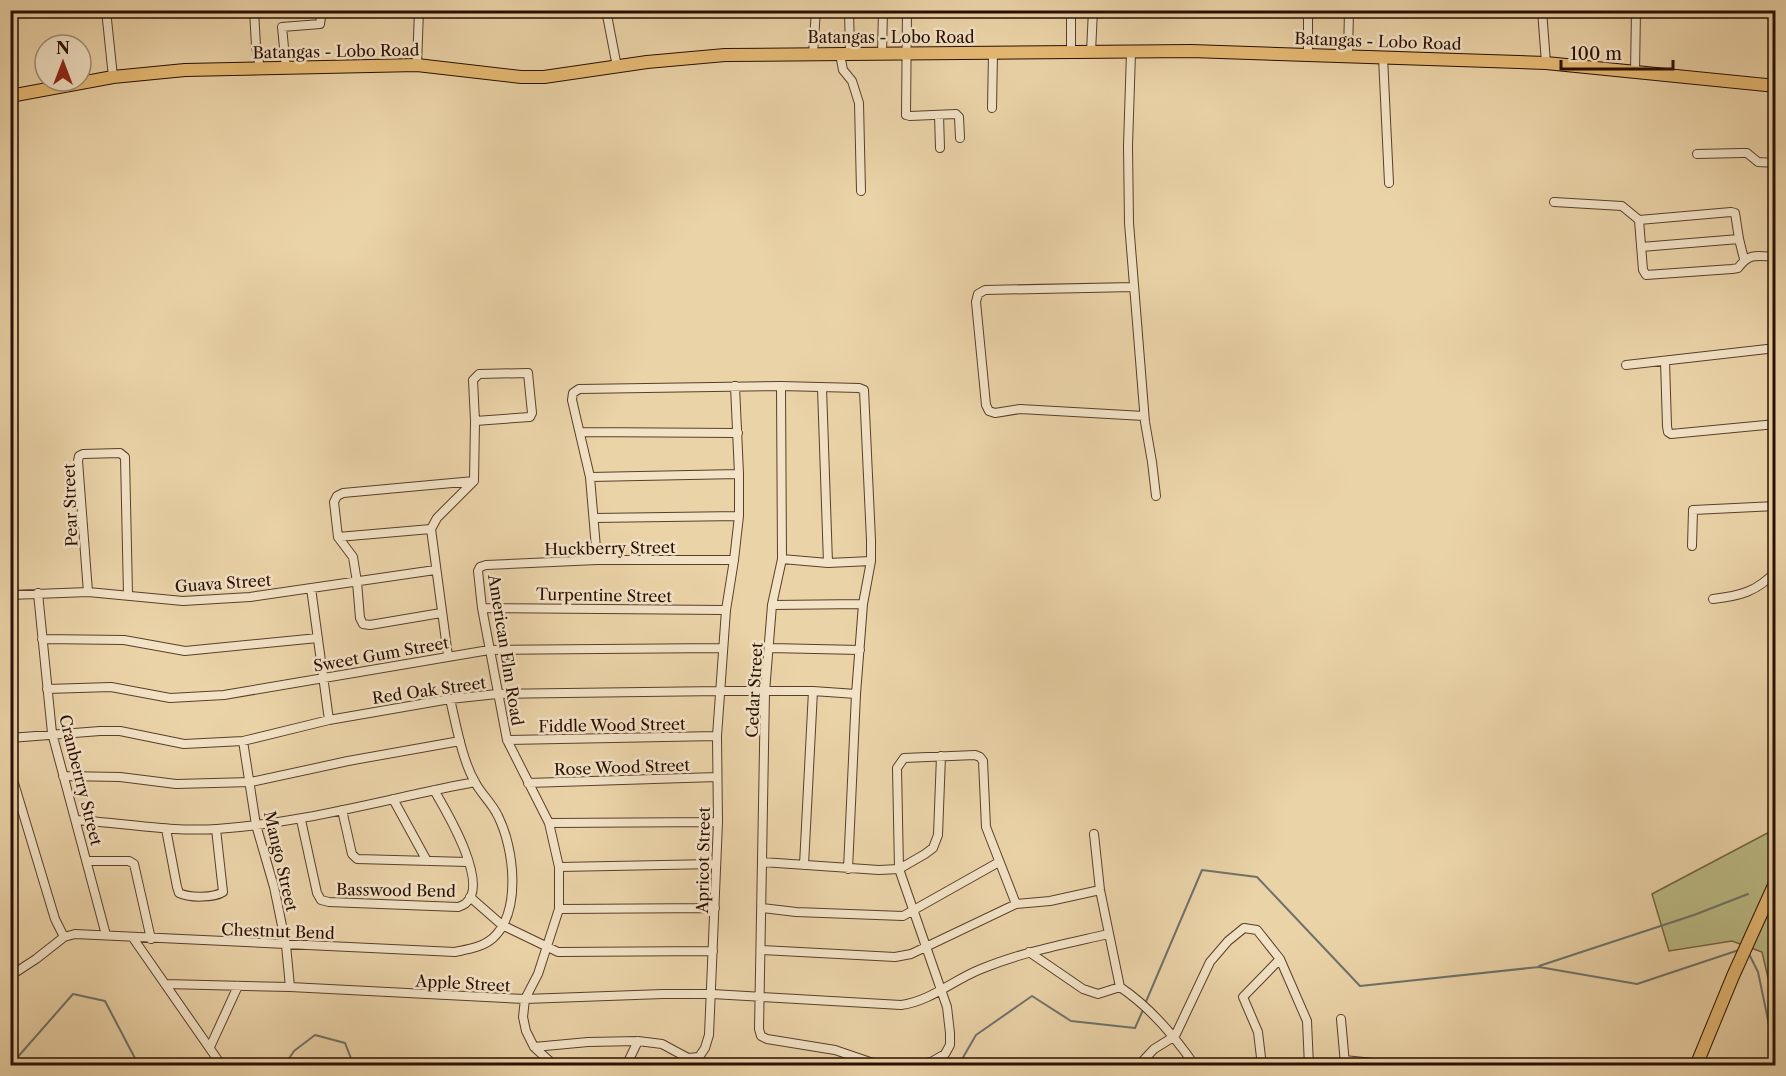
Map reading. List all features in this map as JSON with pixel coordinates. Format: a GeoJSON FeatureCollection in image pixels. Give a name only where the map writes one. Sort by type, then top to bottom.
{"type":"FeatureCollection","features":[{"type":"Feature","properties":{"kind":"main road","name":"Batangas - Lobo Road"},"geometry":{"type":"LineString","coordinates":[[10,96],[113,77],[185,70],[417,65],[521,77],[544,77],[647,62],[713,56],[1232,51],[1546,63],[1776,86]]}},
{"type":"Feature","properties":{"kind":"main road"},"geometry":{"type":"LineString","coordinates":[[1696,1065],[1776,881]]}},
{"type":"Feature","properties":{"kind":"street"},"geometry":{"type":"LineString","coordinates":[[106,10],[113,77]]}},
{"type":"Feature","properties":{"kind":"street"},"geometry":{"type":"LineString","coordinates":[[254,10],[260,69]]}},
{"type":"Feature","properties":{"kind":"street"},"geometry":{"type":"LineString","coordinates":[[286,68],[282,27],[320,24],[322,10]]}},
{"type":"Feature","properties":{"kind":"street"},"geometry":{"type":"LineString","coordinates":[[417,65],[419,10]]}},
{"type":"Feature","properties":{"kind":"street"},"geometry":{"type":"LineString","coordinates":[[606,10],[616,67]]}},
{"type":"Feature","properties":{"kind":"street"},"geometry":{"type":"LineString","coordinates":[[813,54],[816,10]]}},
{"type":"Feature","properties":{"kind":"street"},"geometry":{"type":"LineString","coordinates":[[849,10],[843,70],[852,81],[858,103],[861,191]]}},
{"type":"Feature","properties":{"kind":"street"},"geometry":{"type":"LineString","coordinates":[[882,54],[883,10]]}},
{"type":"Feature","properties":{"kind":"street"},"geometry":{"type":"LineString","coordinates":[[907,10],[906,115],[957,115],[960,138]]}},
{"type":"Feature","properties":{"kind":"street"},"geometry":{"type":"LineString","coordinates":[[1071,10],[1071,52]]}},
{"type":"Feature","properties":{"kind":"street"},"geometry":{"type":"LineString","coordinates":[[1091,52],[1093,10]]}},
{"type":"Feature","properties":{"kind":"street"},"geometry":{"type":"LineString","coordinates":[[1308,10],[1308,55]]}},
{"type":"Feature","properties":{"kind":"street"},"geometry":{"type":"LineString","coordinates":[[1348,56],[1349,10]]}},
{"type":"Feature","properties":{"kind":"street"},"geometry":{"type":"LineString","coordinates":[[1542,10],[1546,63]]}},
{"type":"Feature","properties":{"kind":"street"},"geometry":{"type":"LineString","coordinates":[[1635,72],[1636,10]]}},
{"type":"Feature","properties":{"kind":"street"},"geometry":{"type":"LineString","coordinates":[[1131,52],[1128,146],[1129,223],[1144,416],[1156,495]]}},
{"type":"Feature","properties":{"kind":"street"},"geometry":{"type":"LineString","coordinates":[[992,108],[993,53]]}},
{"type":"Feature","properties":{"kind":"street"},"geometry":{"type":"LineString","coordinates":[[1383,57],[1389,183]]}},
{"type":"Feature","properties":{"kind":"street"},"geometry":{"type":"LineString","coordinates":[[939,115],[940,147]]}},
{"type":"Feature","properties":{"kind":"street"},"geometry":{"type":"LineString","coordinates":[[1697,154],[1747,153],[1758,162],[1776,163]]}},
{"type":"Feature","properties":{"kind":"street"},"geometry":{"type":"LineString","coordinates":[[1554,202],[1626,208],[1639,220],[1642,270],[1647,275],[1738,268],[1744,259],[1751,256],[1776,257]]}},
{"type":"Feature","properties":{"kind":"street"},"geometry":{"type":"LineString","coordinates":[[1639,220],[1735,213],[1744,259]]}},
{"type":"Feature","properties":{"kind":"street"},"geometry":{"type":"LineString","coordinates":[[1641,247],[1739,239]]}},
{"type":"Feature","properties":{"kind":"street"},"geometry":{"type":"LineString","coordinates":[[1134,287],[984,290],[978,294],[976,302],[986,405],[989,411],[995,413],[1020,409],[1144,416]]}},
{"type":"Feature","properties":{"kind":"street"},"geometry":{"type":"LineString","coordinates":[[1626,366],[1776,348]]}},
{"type":"Feature","properties":{"kind":"street"},"geometry":{"type":"LineString","coordinates":[[1665,361],[1667,426],[1671,434],[1776,424]]}},
{"type":"Feature","properties":{"kind":"street"},"geometry":{"type":"LineString","coordinates":[[448,656],[431,529],[437,518],[474,481],[475,422],[472,380],[478,374],[528,373],[532,413],[530,417],[475,422]]}},
{"type":"Feature","properties":{"kind":"street","name":"Apricot Street"},"geometry":{"type":"LineString","coordinates":[[699,1057],[709,1035],[712,994],[718,822],[717,736],[726,610],[738,516],[739,474],[735,386]]}},
{"type":"Feature","properties":{"kind":"street"},"geometry":{"type":"LineString","coordinates":[[597,560],[590,477],[572,400],[573,393],[579,389],[781,386],[864,390],[871,561],[863,604],[856,694],[848,868]]}},
{"type":"Feature","properties":{"kind":"street","name":"Cedar Street"},"geometry":{"type":"LineString","coordinates":[[781,386],[782,559],[772,605],[765,692],[759,1029],[761,1036],[767,1039],[835,1050],[879,1065],[903,1065]]}},
{"type":"Feature","properties":{"kind":"street"},"geometry":{"type":"LineString","coordinates":[[822,388],[828,563]]}},
{"type":"Feature","properties":{"kind":"street"},"geometry":{"type":"LineString","coordinates":[[581,432],[738,432]]}},
{"type":"Feature","properties":{"kind":"street","name":"Pear Street"},"geometry":{"type":"LineString","coordinates":[[88,592],[78,461],[83,454],[120,453],[125,457],[128,594]]}},
{"type":"Feature","properties":{"kind":"street"},"geometry":{"type":"LineString","coordinates":[[590,477],[739,474]]}},
{"type":"Feature","properties":{"kind":"street"},"geometry":{"type":"LineString","coordinates":[[441,613],[370,625],[363,624],[360,618],[352,557],[338,537],[334,502],[337,496],[343,493],[474,481]]}},
{"type":"Feature","properties":{"kind":"street"},"geometry":{"type":"LineString","coordinates":[[1692,546],[1693,510],[1776,506]]}},
{"type":"Feature","properties":{"kind":"street"},"geometry":{"type":"LineString","coordinates":[[594,518],[738,516]]}},
{"type":"Feature","properties":{"kind":"street"},"geometry":{"type":"LineString","coordinates":[[338,537],[431,529]]}},
{"type":"Feature","properties":{"kind":"street"},"geometry":{"type":"LineString","coordinates":[[782,559],[828,563],[871,561]]}},
{"type":"Feature","properties":{"kind":"street","name":"Huckberry Street"},"geometry":{"type":"LineString","coordinates":[[486,565],[597,560],[734,560]]}},
{"type":"Feature","properties":{"kind":"street","name":"American Elm Road"},"geometry":{"type":"LineString","coordinates":[[486,565],[480,567],[478,571],[482,608],[507,740],[549,823],[559,867],[559,909],[548,947]]}},
{"type":"Feature","properties":{"kind":"street","name":"Guava Street"},"geometry":{"type":"LineString","coordinates":[[10,595],[88,592],[183,601],[250,597],[435,570]]}},
{"type":"Feature","properties":{"kind":"street"},"geometry":{"type":"LineString","coordinates":[[1713,599],[1737,597],[1758,587],[1776,572]]}},
{"type":"Feature","properties":{"kind":"street"},"geometry":{"type":"LineString","coordinates":[[311,588],[329,720]]}},
{"type":"Feature","properties":{"kind":"street","name":"Cranberrry Street"},"geometry":{"type":"LineString","coordinates":[[38,593],[52,733],[106,935]]}},
{"type":"Feature","properties":{"kind":"street"},"geometry":{"type":"LineString","coordinates":[[772,605],[863,604]]}},
{"type":"Feature","properties":{"kind":"street","name":"Turpentine Street"},"geometry":{"type":"LineString","coordinates":[[482,608],[726,610]]}},
{"type":"Feature","properties":{"kind":"street"},"geometry":{"type":"LineString","coordinates":[[42,639],[124,640],[185,651],[318,638]]}},
{"type":"Feature","properties":{"kind":"street","name":"Sweet Gum Street"},"geometry":{"type":"LineString","coordinates":[[47,689],[111,687],[181,698],[224,695],[489,650],[723,648]]}},
{"type":"Feature","properties":{"kind":"street"},"geometry":{"type":"LineString","coordinates":[[770,648],[860,650]]}},
{"type":"Feature","properties":{"kind":"street"},"geometry":{"type":"LineString","coordinates":[[804,866],[813,691]]}},
{"type":"Feature","properties":{"kind":"street","name":"Red Oak Street"},"geometry":{"type":"LineString","coordinates":[[10,738],[52,733],[120,731],[184,744],[243,741],[329,720],[450,699],[497,694],[813,691],[856,694]]}},
{"type":"Feature","properties":{"kind":"street","name":"Chestnut Bend"},"geometry":{"type":"LineString","coordinates":[[64,937],[75,934],[106,935],[455,952],[478,947],[494,938],[512,900],[512,877],[504,831],[498,814],[475,782],[460,741],[450,699]]}},
{"type":"Feature","properties":{"kind":"street","name":"Fiddle Wood Street"},"geometry":{"type":"LineString","coordinates":[[507,740],[717,736]]}},
{"type":"Feature","properties":{"kind":"street","name":"Mango Street"},"geometry":{"type":"LineString","coordinates":[[243,741],[256,825],[274,887],[286,945],[290,987]]}},
{"type":"Feature","properties":{"kind":"street"},"geometry":{"type":"LineString","coordinates":[[63,776],[120,777],[176,784],[251,782],[348,761],[460,741]]}},
{"type":"Feature","properties":{"kind":"street"},"geometry":{"type":"LineString","coordinates":[[911,1065],[931,1062],[945,1054],[950,1045],[949,1020],[927,946],[899,869],[897,768],[904,758],[975,755],[980,757],[986,827],[1016,904]]}},
{"type":"Feature","properties":{"kind":"street"},"geometry":{"type":"LineString","coordinates":[[762,862],[879,870],[899,869],[933,848],[938,835],[941,756]]}},
{"type":"Feature","properties":{"kind":"street"},"geometry":{"type":"LineString","coordinates":[[10,770],[54,919],[64,937],[10,976]]}},
{"type":"Feature","properties":{"kind":"street","name":"Rose Wood Street"},"geometry":{"type":"LineString","coordinates":[[528,783],[717,777]]}},
{"type":"Feature","properties":{"kind":"street"},"geometry":{"type":"LineString","coordinates":[[76,820],[166,829],[216,829],[300,820],[475,782]]}},
{"type":"Feature","properties":{"kind":"street","name":"Basswood Bend"},"geometry":{"type":"LineString","coordinates":[[300,820],[317,893],[324,902],[458,907],[466,903],[470,897],[471,880],[466,850],[434,790]]}},
{"type":"Feature","properties":{"kind":"street"},"geometry":{"type":"LineString","coordinates":[[393,799],[427,861]]}},
{"type":"Feature","properties":{"kind":"street"},"geometry":{"type":"LineString","coordinates":[[342,810],[352,854],[357,859],[468,862]]}},
{"type":"Feature","properties":{"kind":"street"},"geometry":{"type":"LineString","coordinates":[[549,823],[718,822]]}},
{"type":"Feature","properties":{"kind":"street"},"geometry":{"type":"LineString","coordinates":[[166,829],[179,893],[218,895],[223,892],[216,829]]}},
{"type":"Feature","properties":{"kind":"street"},"geometry":{"type":"LineString","coordinates":[[1094,834],[1100,891],[1120,987],[1137,998],[1167,1028],[1196,1065]]}},
{"type":"Feature","properties":{"kind":"street"},"geometry":{"type":"LineString","coordinates":[[88,861],[129,861],[134,864],[152,939]]}},
{"type":"Feature","properties":{"kind":"street"},"geometry":{"type":"LineString","coordinates":[[762,908],[796,912],[903,916],[999,862]]}},
{"type":"Feature","properties":{"kind":"street"},"geometry":{"type":"LineString","coordinates":[[559,867],[715,864]]}},
{"type":"Feature","properties":{"kind":"street"},"geometry":{"type":"LineString","coordinates":[[762,951],[894,957],[911,954],[1016,904],[1100,891]]}},
{"type":"Feature","properties":{"kind":"street"},"geometry":{"type":"LineString","coordinates":[[470,897],[502,925],[558,952],[713,951]]}},
{"type":"Feature","properties":{"kind":"street"},"geometry":{"type":"LineString","coordinates":[[559,909],[716,908]]}},
{"type":"Feature","properties":{"kind":"street"},"geometry":{"type":"LineString","coordinates":[[1138,1065],[1154,1049],[1174,1036],[1210,962],[1228,941],[1244,928],[1257,930],[1281,959],[1307,1020],[1309,1065]]}},
{"type":"Feature","properties":{"kind":"street","name":"Apple Street"},"geometry":{"type":"LineString","coordinates":[[165,984],[290,987],[525,999],[712,994],[901,1005],[927,998],[980,969],[1029,952],[1108,934]]}},
{"type":"Feature","properties":{"kind":"street"},"geometry":{"type":"LineString","coordinates":[[133,938],[222,1065]]}},
{"type":"Feature","properties":{"kind":"street"},"geometry":{"type":"LineString","coordinates":[[548,947],[525,999],[523,1017],[526,1031],[534,1047],[555,1065]]}},
{"type":"Feature","properties":{"kind":"street"},"geometry":{"type":"LineString","coordinates":[[1029,952],[1083,989],[1098,994],[1120,987]]}},
{"type":"Feature","properties":{"kind":"street"},"geometry":{"type":"LineString","coordinates":[[1262,1065],[1258,1032],[1243,997],[1281,959]]}},
{"type":"Feature","properties":{"kind":"street"},"geometry":{"type":"LineString","coordinates":[[210,1047],[238,986]]}},
{"type":"Feature","properties":{"kind":"street"},"geometry":{"type":"LineString","coordinates":[[1341,1019],[1345,1063],[1402,1065]]}},
{"type":"Feature","properties":{"kind":"street"},"geometry":{"type":"LineString","coordinates":[[534,1047],[588,1042],[638,1041],[662,1044],[688,1058],[699,1057]]}},
{"type":"Feature","properties":{"kind":"street"},"geometry":{"type":"LineString","coordinates":[[626,1065],[638,1041]]}},
{"type":"Feature","properties":{"kind":"street"},"geometry":{"type":"LineString","coordinates":[[690,1065],[699,1057]]}},
{"type":"Feature","properties":{"kind":"green space"},"geometry":{"type":"Polygon","coordinates":[[[1775,829],[1775,1008],[1762,952],[1732,941],[1669,951],[1652,894],[1775,829]]]}},
{"type":"Feature","properties":{"kind":"waterway"},"geometry":{"type":"LineString","coordinates":[[1145,1004],[1202,870],[1257,877],[1360,986],[1539,967],[1637,984],[1739,950]]}},
{"type":"Feature","properties":{"kind":"waterway"},"geometry":{"type":"LineString","coordinates":[[1539,966],[1694,915],[1748,894]]}},
{"type":"Feature","properties":{"kind":"waterway"},"geometry":{"type":"LineString","coordinates":[[1749,954],[1758,972],[1776,1058]]}},
{"type":"Feature","properties":{"kind":"waterway"},"geometry":{"type":"LineString","coordinates":[[10,1060],[16,1059],[73,994],[105,1001],[139,1066]]}},
{"type":"Feature","properties":{"kind":"waterway"},"geometry":{"type":"LineString","coordinates":[[958,1066],[976,1035],[1032,996],[1071,1021],[1135,1028],[1143,1010]]}},
{"type":"Feature","properties":{"kind":"waterway"},"geometry":{"type":"LineString","coordinates":[[284,1066],[294,1051],[315,1035],[345,1043],[354,1066]]}}]}
